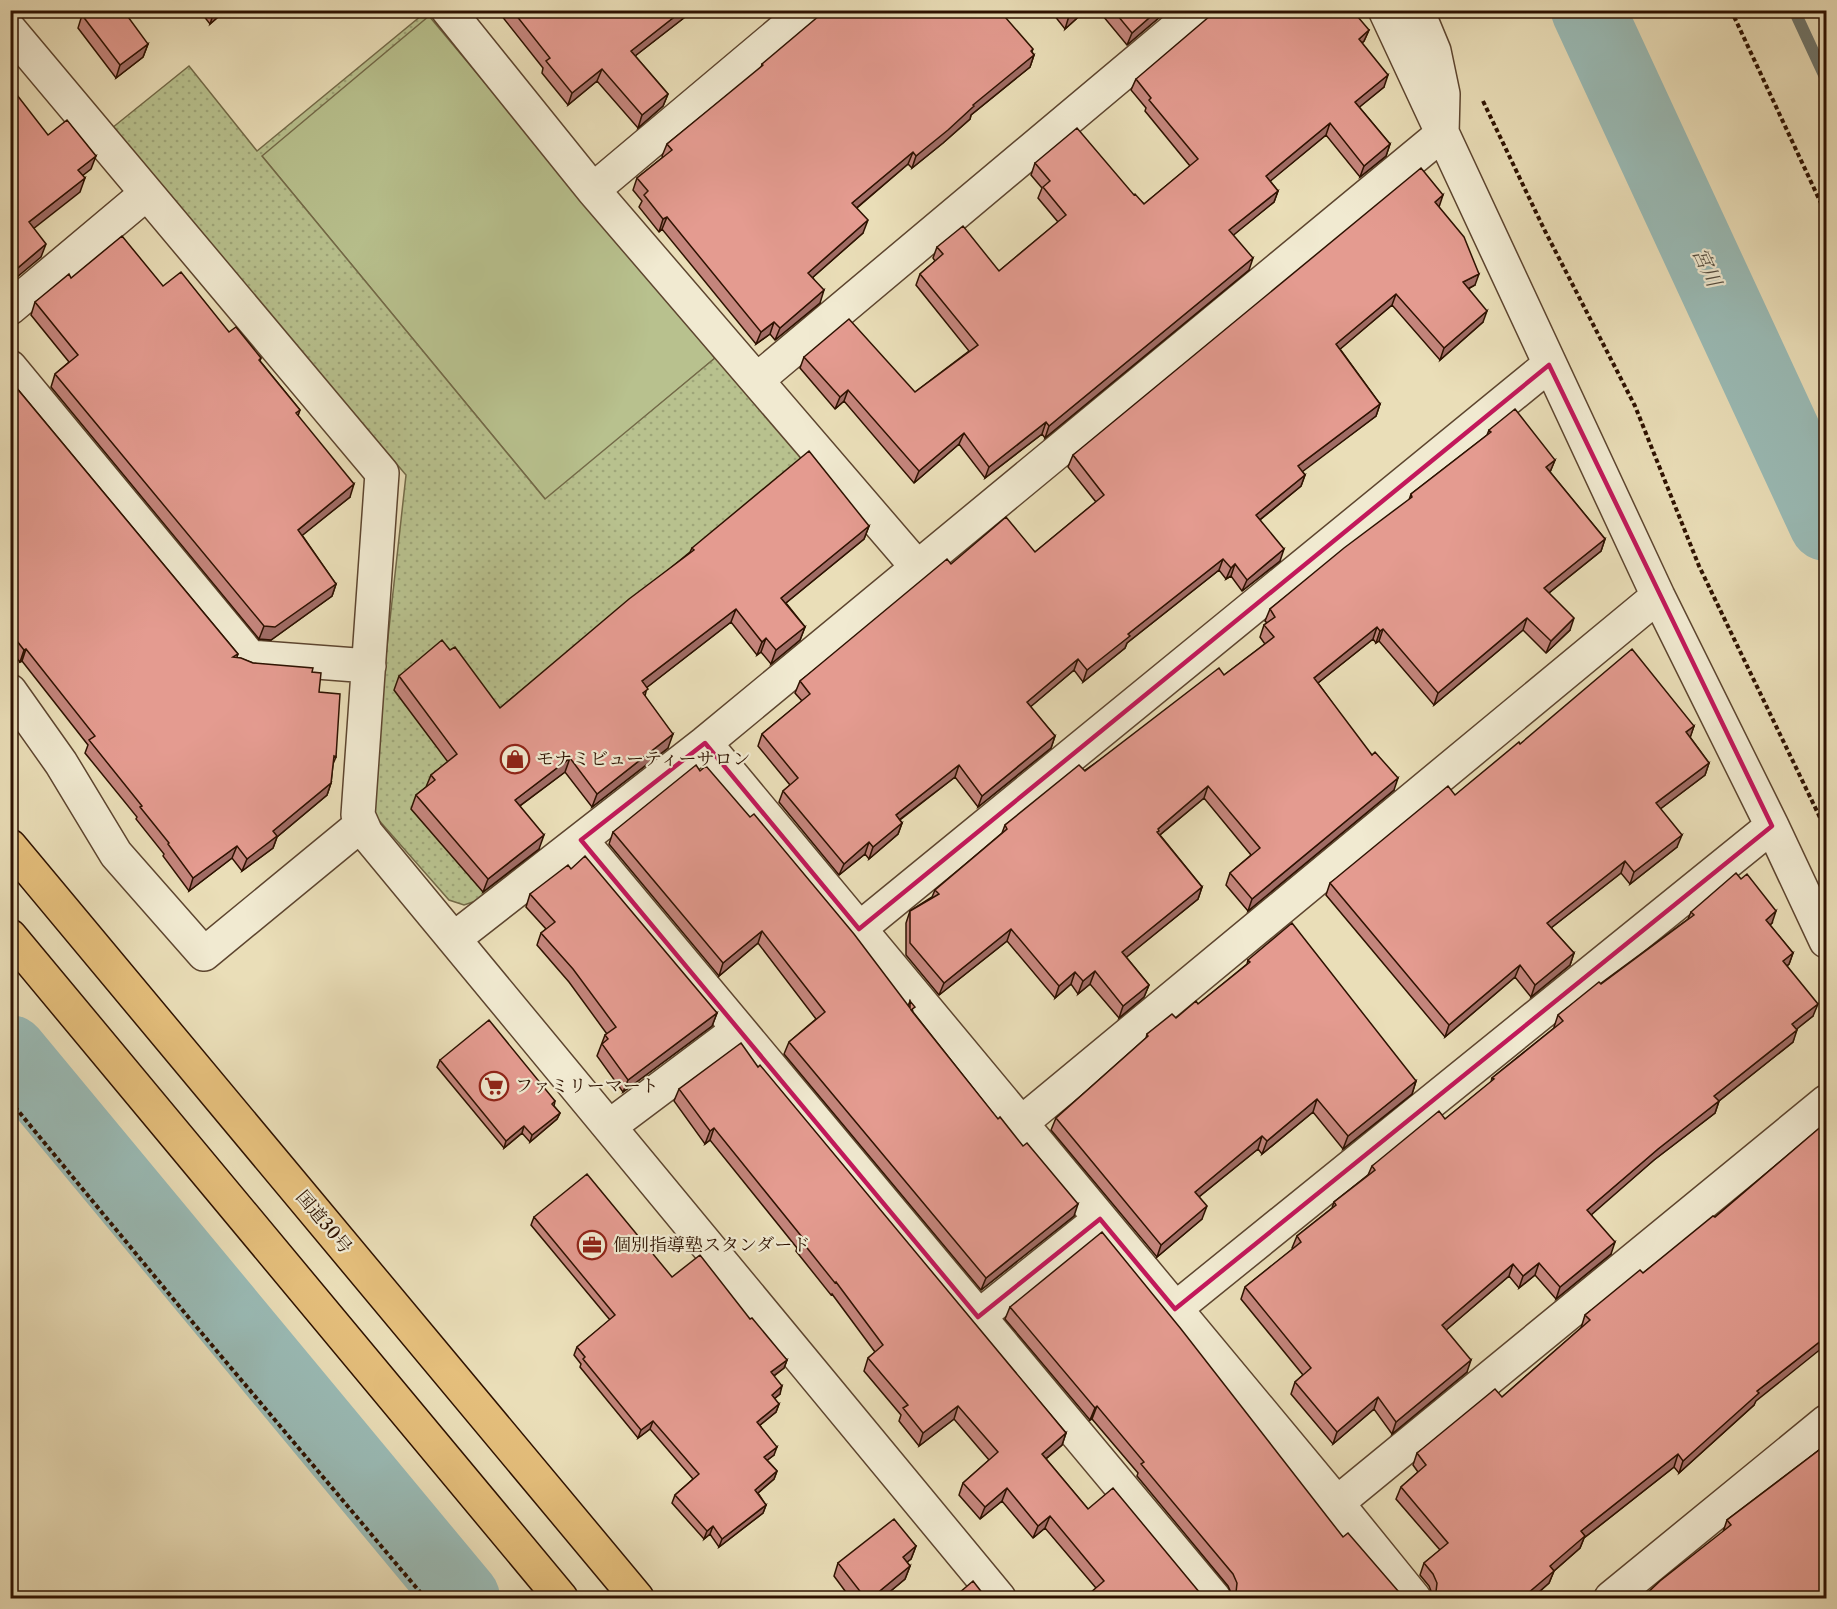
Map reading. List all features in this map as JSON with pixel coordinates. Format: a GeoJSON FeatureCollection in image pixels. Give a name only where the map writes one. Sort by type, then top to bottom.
{"type":"FeatureCollection","features":[{"type":"Feature","properties":{"kind":"highway","name":"国道30号"},"geometry":{"type":"LineString","coordinates":[[10,846],[637,1599]]}},
{"type":"Feature","properties":{"kind":"highway"},"geometry":{"type":"LineString","coordinates":[[10,936],[561,1599]]}},
{"type":"Feature","properties":{"kind":"street"},"geometry":{"type":"LineString","coordinates":[[448,10],[593,190],[918,568]]}},
{"type":"Feature","properties":{"kind":"street"},"geometry":{"type":"LineString","coordinates":[[593,190],[807,10]]}},
{"type":"Feature","properties":{"kind":"street"},"geometry":{"type":"LineString","coordinates":[[757,380],[1198,10]]}},
{"type":"Feature","properties":{"kind":"street"},"geometry":{"type":"LineString","coordinates":[[1385,10],[1658,596],[1827,941]]}},
{"type":"Feature","properties":{"kind":"street"},"geometry":{"type":"LineString","coordinates":[[455,938],[705,743],[1442,134],[1441,83],[1434,51],[1417,10]]}},
{"type":"Feature","properties":{"kind":"street"},"geometry":{"type":"LineString","coordinates":[[10,30],[382,473],[358,815],[366,833],[999,1599]]}},
{"type":"Feature","properties":{"kind":"street"},"geometry":{"type":"LineString","coordinates":[[10,308],[147,193]]}},
{"type":"Feature","properties":{"kind":"street"},"geometry":{"type":"LineString","coordinates":[[859,929],[1549,365]]}},
{"type":"Feature","properties":{"kind":"street"},"geometry":{"type":"LineString","coordinates":[[10,367],[250,657],[369,666]]}},
{"type":"Feature","properties":{"kind":"street"},"geometry":{"type":"LineString","coordinates":[[1020,1124],[1658,596]]}},
{"type":"Feature","properties":{"kind":"street"},"geometry":{"type":"LineString","coordinates":[[10,691],[61,763],[116,854],[204,954],[362,824]]}},
{"type":"Feature","properties":{"kind":"street"},"geometry":{"type":"LineString","coordinates":[[705,743],[1337,1503],[1414,1599]]}},
{"type":"Feature","properties":{"kind":"street"},"geometry":{"type":"LineString","coordinates":[[1175,1309],[1772,826]]}},
{"type":"Feature","properties":{"kind":"street"},"geometry":{"type":"LineString","coordinates":[[581,840],[1214,1599]]}},
{"type":"Feature","properties":{"kind":"street"},"geometry":{"type":"LineString","coordinates":[[610,1126],[738,1030]]}},
{"type":"Feature","properties":{"kind":"street"},"geometry":{"type":"LineString","coordinates":[[1337,1503],[1827,1101]]}},
{"type":"Feature","properties":{"kind":"street"},"geometry":{"type":"LineString","coordinates":[[978,1317],[1100,1219]]}},
{"type":"Feature","properties":{"kind":"street"},"geometry":{"type":"LineString","coordinates":[[1611,1599],[1827,1422]]}},
{"type":"Feature","properties":{"kind":"path"},"geometry":{"type":"LineString","coordinates":[[1731,10],[1827,214]]}},
{"type":"Feature","properties":{"kind":"path"},"geometry":{"type":"LineString","coordinates":[[1479,94],[1544,229],[1635,406],[1700,566],[1827,830]]}},
{"type":"Feature","properties":{"kind":"path"},"geometry":{"type":"LineString","coordinates":[[10,1101],[425,1599]]}},
{"type":"Feature","properties":{"kind":"highlighted area"},"geometry":{"type":"Polygon","coordinates":[[[1549,365],[1772,826],[1175,1309],[1100,1219],[978,1317],[581,840],[705,743],[859,929],[1549,365]]]}},
{"type":"Feature","properties":{"kind":"green space"},"geometry":{"type":"Polygon","coordinates":[[[427,11],[432,11],[810,464],[447,760],[532,859],[485,898],[464,905],[449,900],[376,817],[372,803],[372,782],[406,475],[112,128],[189,66],[257,151],[427,11]],[[429,16],[262,156],[545,499],[715,358],[429,16]]]}},
{"type":"Feature","properties":{"kind":"green space"},"geometry":{"type":"Polygon","coordinates":[[[429,15],[715,358],[546,500],[261,155],[429,15]]]}},
{"type":"Feature","properties":{"kind":"building"},"geometry":{"type":"Polygon","coordinates":[[[88,10],[123,10],[148,44],[120,65],[82,15],[88,10]]]}},
{"type":"Feature","properties":{"kind":"building"},"geometry":{"type":"Polygon","coordinates":[[[512,10],[683,10],[631,51],[668,94],[642,115],[602,69],[572,93],[546,61],[550,58],[512,10]]]}},
{"type":"Feature","properties":{"kind":"building"},"geometry":{"type":"Polygon","coordinates":[[[826,10],[999,10],[1033,49],[1031,51],[1034,55],[973,105],[948,130],[916,156],[913,152],[852,203],[868,220],[808,273],[824,290],[780,328],[774,322],[761,332],[667,217],[663,219],[644,195],[648,191],[637,178],[672,150],[667,144],[826,10]]]}},
{"type":"Feature","properties":{"kind":"building"},"geometry":{"type":"Polygon","coordinates":[[[1065,10],[1076,10],[1069,16],[1065,10]]]}},
{"type":"Feature","properties":{"kind":"building"},"geometry":{"type":"Polygon","coordinates":[[[1113,10],[1158,10],[1132,33],[1113,10]]]}},
{"type":"Feature","properties":{"kind":"building"},"geometry":{"type":"Polygon","coordinates":[[[1217,10],[1352,10],[1369,30],[1359,39],[1388,75],[1355,102],[1390,144],[1364,166],[1330,123],[1266,176],[1278,191],[1229,230],[1253,258],[1049,426],[1046,422],[989,467],[964,433],[919,471],[848,390],[840,397],[804,357],[849,319],[915,392],[978,345],[920,274],[943,254],[937,247],[963,226],[999,271],[1066,215],[1043,187],[1050,181],[1035,163],[1077,128],[1144,204],[1198,159],[1149,100],[1151,98],[1136,79],[1217,10]]]}},
{"type":"Feature","properties":{"kind":"building"},"geometry":{"type":"Polygon","coordinates":[[[10,86],[48,135],[67,120],[96,156],[78,170],[85,178],[29,222],[46,244],[13,272],[10,269],[10,86]]]}},
{"type":"Feature","properties":{"kind":"building"},"geometry":{"type":"Polygon","coordinates":[[[1421,168],[1443,195],[1435,202],[1464,237],[1479,274],[1463,282],[1487,311],[1444,348],[1396,294],[1336,344],[1380,404],[1298,466],[1305,475],[1256,515],[1284,549],[1247,580],[1235,564],[1231,568],[1223,559],[1128,634],[1130,636],[1087,670],[1078,659],[1027,702],[1055,736],[982,796],[959,765],[896,815],[902,823],[873,847],[869,842],[844,864],[783,791],[798,778],[762,734],[810,694],[800,681],[947,559],[951,564],[1006,517],[1035,552],[1104,495],[1073,455],[1421,168]]]}},
{"type":"Feature","properties":{"kind":"building"},"geometry":{"type":"Polygon","coordinates":[[[122,236],[163,286],[181,272],[229,332],[236,327],[261,358],[259,360],[300,410],[296,413],[354,484],[298,530],[336,584],[275,627],[264,626],[55,374],[78,355],[35,302],[69,274],[71,278],[122,236]]]}},
{"type":"Feature","properties":{"kind":"building"},"geometry":{"type":"Polygon","coordinates":[[[10,380],[238,654],[233,657],[253,663],[313,668],[312,672],[321,673],[319,692],[340,694],[336,757],[334,756],[331,783],[273,831],[277,836],[247,859],[237,846],[193,878],[140,807],[142,806],[89,740],[95,736],[10,632],[10,380]]]}},
{"type":"Feature","properties":{"kind":"building"},"geometry":{"type":"Polygon","coordinates":[[[1515,409],[1555,460],[1546,467],[1605,539],[1544,588],[1574,618],[1551,641],[1527,618],[1438,693],[1383,629],[1380,631],[1377,627],[1314,678],[1372,755],[1375,752],[1398,778],[1252,899],[1230,873],[1260,848],[1208,786],[1158,829],[1157,832],[1202,887],[1122,952],[1149,985],[1123,1006],[1095,971],[1083,981],[1075,972],[1059,986],[1011,929],[944,983],[910,943],[910,911],[939,894],[935,890],[1007,829],[1005,825],[1079,765],[1085,771],[1219,668],[1224,675],[1274,637],[1264,625],[1275,617],[1270,609],[1344,548],[1412,497],[1411,494],[1491,432],[1489,430],[1515,409]]]}},
{"type":"Feature","properties":{"kind":"building"},"geometry":{"type":"Polygon","coordinates":[[[809,451],[869,526],[781,598],[805,627],[776,650],[766,638],[762,642],[736,609],[642,681],[648,689],[643,693],[673,734],[597,794],[570,758],[515,800],[544,835],[488,879],[416,795],[435,780],[431,775],[457,754],[399,676],[442,640],[450,650],[455,647],[500,708],[629,599],[694,550],[692,548],[809,451]]]}},
{"type":"Feature","properties":{"kind":"building"},"geometry":{"type":"Polygon","coordinates":[[[1632,649],[1694,726],[1686,732],[1709,763],[1656,803],[1682,835],[1634,872],[1625,861],[1547,923],[1574,953],[1535,985],[1520,965],[1449,1025],[1330,883],[1448,786],[1455,795],[1519,742],[1520,744],[1632,649]]]}},
{"type":"Feature","properties":{"kind":"building"},"geometry":{"type":"Polygon","coordinates":[[[696,765],[700,771],[706,766],[750,817],[754,814],[854,934],[910,1008],[910,1001],[915,1007],[911,1010],[998,1119],[1000,1117],[1023,1146],[1027,1143],[1078,1204],[986,1278],[789,1042],[825,1012],[762,931],[723,963],[613,832],[696,765]]]}},
{"type":"Feature","properties":{"kind":"building"},"geometry":{"type":"Polygon","coordinates":[[[585,856],[717,1013],[628,1080],[602,1044],[608,1039],[605,1035],[616,1027],[573,969],[541,933],[555,922],[530,894],[568,865],[571,869],[585,856]]]}},
{"type":"Feature","properties":{"kind":"building"},"geometry":{"type":"Polygon","coordinates":[[[1736,873],[1741,879],[1747,874],[1776,911],[1766,920],[1793,953],[1783,961],[1818,1004],[1792,1024],[1797,1030],[1714,1096],[1719,1101],[1658,1149],[1587,1210],[1615,1242],[1560,1287],[1539,1263],[1523,1276],[1513,1264],[1442,1325],[1471,1360],[1396,1422],[1378,1397],[1337,1432],[1295,1382],[1311,1368],[1245,1287],[1301,1242],[1297,1236],[1336,1205],[1334,1202],[1375,1170],[1372,1166],[1439,1111],[1445,1119],[1563,1021],[1558,1015],[1599,982],[1601,984],[1694,915],[1691,912],[1736,873]]]}},
{"type":"Feature","properties":{"kind":"building"},"geometry":{"type":"Polygon","coordinates":[[[1292,923],[1416,1081],[1348,1136],[1317,1099],[1267,1141],[1262,1136],[1195,1192],[1207,1206],[1161,1245],[1056,1118],[1148,1036],[1147,1034],[1172,1014],[1176,1018],[1196,1001],[1198,1004],[1250,962],[1248,960],[1292,923]]]}},
{"type":"Feature","properties":{"kind":"building","name":"ファミリーマート"},"geometry":{"type":"Polygon","coordinates":[[[489,1020],[555,1101],[552,1104],[560,1113],[532,1135],[524,1126],[506,1141],[440,1060],[489,1020]]]}},
{"type":"Feature","properties":{"kind":"building"},"geometry":{"type":"Polygon","coordinates":[[[741,1043],[758,1067],[760,1065],[1066,1433],[1042,1454],[1088,1509],[1113,1488],[1205,1599],[1083,1599],[1104,1581],[1050,1516],[1038,1526],[1007,1488],[985,1507],[963,1483],[998,1452],[958,1406],[923,1433],[903,1408],[908,1405],[868,1358],[883,1345],[836,1282],[800,1239],[802,1237],[714,1128],[710,1131],[679,1089],[741,1043]]]}},
{"type":"Feature","properties":{"kind":"building"},"geometry":{"type":"Polygon","coordinates":[[[1827,1119],[1827,1336],[1757,1391],[1759,1393],[1683,1461],[1678,1454],[1581,1531],[1585,1536],[1550,1566],[1554,1571],[1521,1599],[1432,1599],[1437,1583],[1424,1563],[1448,1543],[1401,1487],[1426,1465],[1417,1453],[1495,1389],[1502,1397],[1590,1320],[1585,1315],[1640,1270],[1643,1273],[1713,1216],[1715,1217],[1827,1119]]]}},
{"type":"Feature","properties":{"kind":"building"},"geometry":{"type":"Polygon","coordinates":[[[587,1174],[672,1277],[700,1255],[750,1319],[752,1318],[787,1360],[771,1372],[782,1386],[772,1395],[779,1404],[757,1422],[777,1447],[764,1457],[777,1471],[755,1490],[766,1505],[722,1539],[713,1526],[707,1531],[675,1495],[699,1474],[653,1421],[641,1430],[583,1359],[585,1357],[577,1347],[615,1315],[534,1217],[587,1174]]]}},
{"type":"Feature","properties":{"kind":"building"},"geometry":{"type":"Polygon","coordinates":[[[1102,1232],[1181,1329],[1343,1537],[1348,1533],[1405,1599],[1231,1599],[1236,1593],[1237,1583],[1233,1574],[1141,1464],[1144,1462],[1010,1307],[1102,1232]]]}},
{"type":"Feature","properties":{"kind":"building"},"geometry":{"type":"Polygon","coordinates":[[[1827,1444],[1827,1599],[1641,1599],[1660,1581],[1731,1525],[1727,1520],[1827,1444]]]}},
{"type":"Feature","properties":{"kind":"building"},"geometry":{"type":"Polygon","coordinates":[[[894,1519],[916,1546],[903,1557],[910,1566],[870,1599],[866,1599],[838,1563],[894,1519]]]}},
{"type":"Feature","properties":{"kind":"building"},"geometry":{"type":"Polygon","coordinates":[[[973,1581],[987,1599],[952,1599],[973,1581]]]}},
{"type":"Feature","properties":{"kind":"waterway","name":"宮川"},"geometry":{"type":"LineString","coordinates":[[1588,10],[1826,524]]}},
{"type":"Feature","properties":{"kind":"waterway"},"geometry":{"type":"LineString","coordinates":[[1794,10],[1826,79]]}},
{"type":"Feature","properties":{"kind":"waterway"},"geometry":{"type":"LineString","coordinates":[[10,1052],[463,1598]]}},
{"type":"Feature","properties":{"kind":"place","name":"モナミビューティーサロン"},"geometry":{"type":"Point","coordinates":[515,759]}},
{"type":"Feature","properties":{"kind":"place","name":"ファミリーマート"},"geometry":{"type":"Point","coordinates":[494,1086]}},
{"type":"Feature","properties":{"kind":"place","name":"個別指導塾スタンダード"},"geometry":{"type":"Point","coordinates":[592,1245]}}]}
